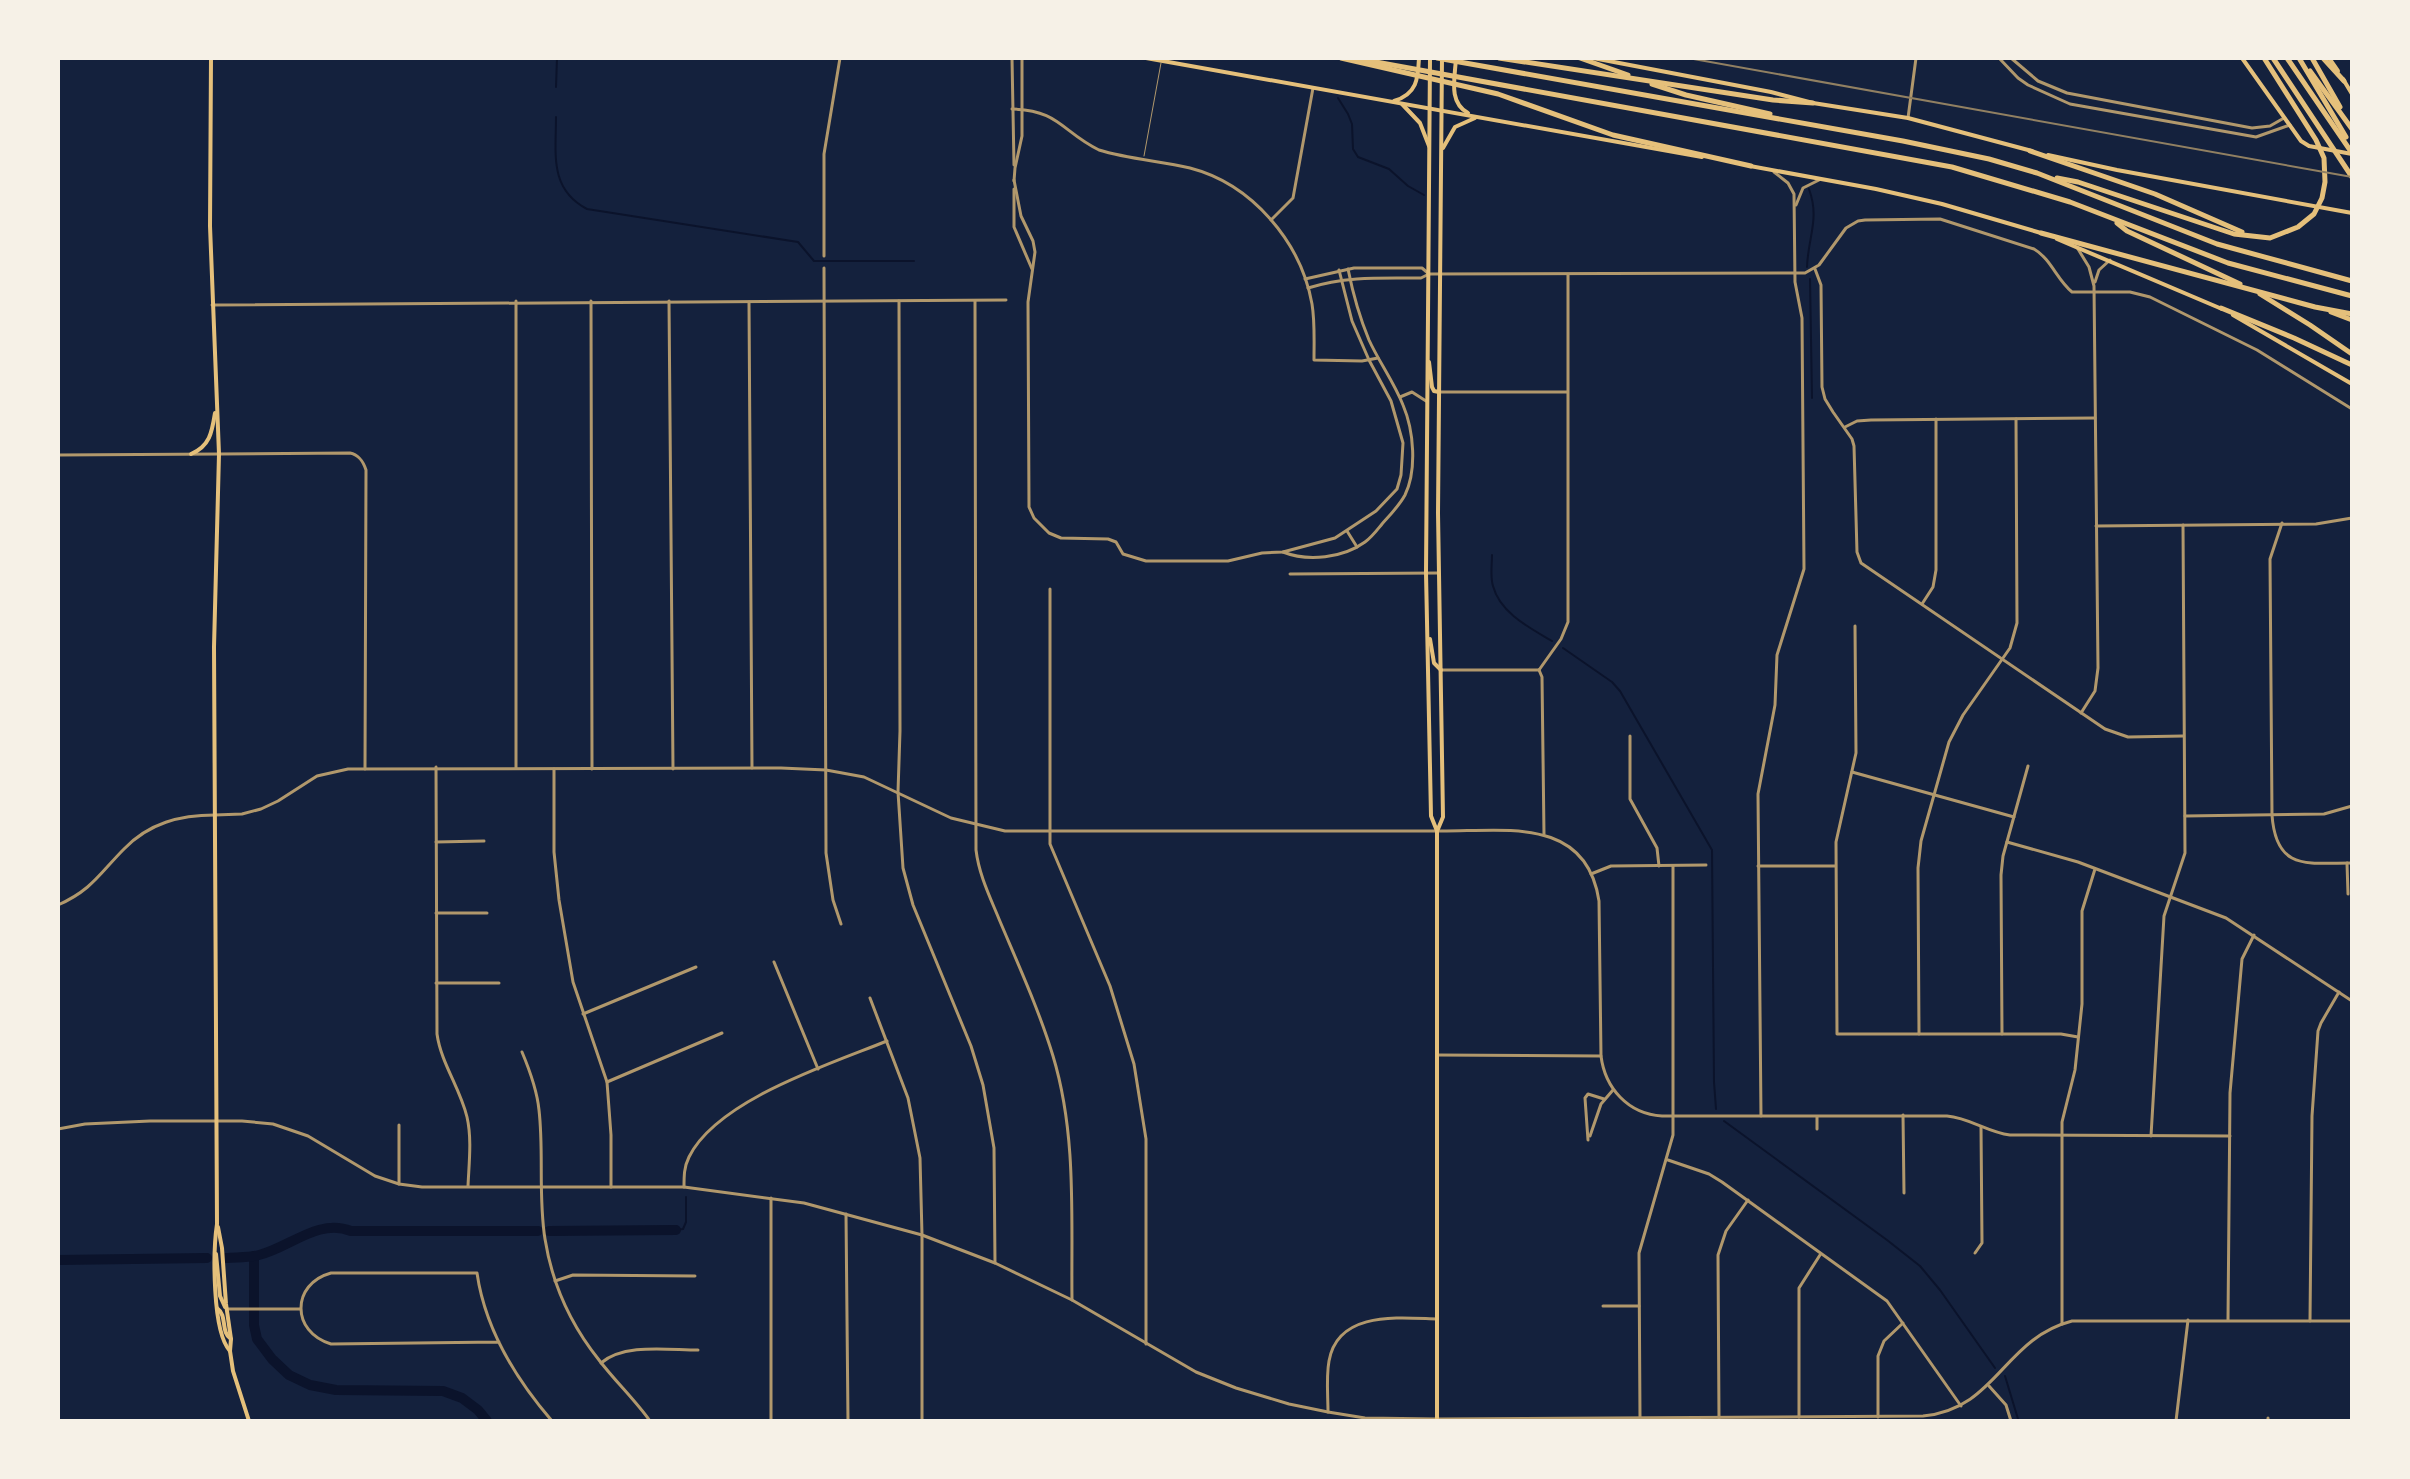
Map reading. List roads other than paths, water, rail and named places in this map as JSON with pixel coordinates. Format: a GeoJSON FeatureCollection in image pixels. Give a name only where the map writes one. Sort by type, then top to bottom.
{"type":"FeatureCollection","features":[{"type":"Feature","properties":{"kind":"highway"},"geometry":{"type":"LineString","coordinates":[[1341,58],[1952,167],[2040,192],[2220,260],[2352,296]]}},
{"type":"Feature","properties":{"kind":"highway"},"geometry":{"type":"LineString","coordinates":[[1354,58],[1520,101],[1613,135],[1751,166]]}},
{"type":"Feature","properties":{"kind":"highway"},"geometry":{"type":"LineString","coordinates":[[1440,58],[1951,150],[2078,182],[2224,231],[2259,238],[2280,235],[2305,222],[2314,214],[2325,182],[2324,158],[2316,140],[2264,58]]}},
{"type":"Feature","properties":{"kind":"highway"},"geometry":{"type":"LineString","coordinates":[[1499,58],[1813,103]]}},
{"type":"Feature","properties":{"kind":"highway"},"geometry":{"type":"LineString","coordinates":[[1580,58],[1686,95],[1795,121]]}},
{"type":"Feature","properties":{"kind":"highway"},"geometry":{"type":"LineString","coordinates":[[2273,58],[2352,177]]}},
{"type":"Feature","properties":{"kind":"highway"},"geometry":{"type":"LineString","coordinates":[[2287,58],[2352,152]]}},
{"type":"Feature","properties":{"kind":"highway"},"geometry":{"type":"LineString","coordinates":[[2300,58],[2352,152]]}},
{"type":"Feature","properties":{"kind":"highway"},"geometry":{"type":"LineString","coordinates":[[2300,58],[2352,129]]}},
{"type":"Feature","properties":{"kind":"highway"},"geometry":{"type":"LineString","coordinates":[[2312,58],[2352,129]]}},
{"type":"Feature","properties":{"kind":"highway"},"geometry":{"type":"LineString","coordinates":[[2323,58],[2344,81]]}},
{"type":"Feature","properties":{"kind":"highway"},"geometry":{"type":"LineString","coordinates":[[2030,151],[2155,194],[2222,225],[2259,238]]}},
{"type":"Feature","properties":{"kind":"highway"},"geometry":{"type":"LineString","coordinates":[[2037,173],[2208,241],[2352,281]]}},
{"type":"Feature","properties":{"kind":"highway"},"geometry":{"type":"LineString","coordinates":[[2114,220],[2127,231],[2271,300],[2352,354]]}},
{"type":"Feature","properties":{"kind":"highway"},"geometry":{"type":"LineString","coordinates":[[2041,233],[2315,307],[2352,320]]}},
{"type":"Feature","properties":{"kind":"highway"},"geometry":{"type":"LineString","coordinates":[[2315,307],[2352,314]]}},
{"type":"Feature","properties":{"kind":"highway"},"geometry":{"type":"LineString","coordinates":[[2221,308],[2352,365]]}},
{"type":"Feature","properties":{"kind":"main road"},"geometry":{"type":"LineString","coordinates":[[211,58],[212,305],[219,454],[214,647],[217,1121],[217,1224],[214,1248],[217,1308],[223,1342],[226,1350],[230,1351]]}},
{"type":"Feature","properties":{"kind":"main road"},"geometry":{"type":"LineString","coordinates":[[1146,58],[1771,169],[1942,204],[2041,233],[2221,308],[2352,384]]}},
{"type":"Feature","properties":{"kind":"main road"},"geometry":{"type":"LineString","coordinates":[[1392,101],[1409,95],[1414,89],[1418,82],[1419,58]]}},
{"type":"Feature","properties":{"kind":"main road"},"geometry":{"type":"LineString","coordinates":[[1430,58],[1426,573],[1431,816],[1437,831],[1437,1420]]}},
{"type":"Feature","properties":{"kind":"main road"},"geometry":{"type":"LineString","coordinates":[[1437,831],[1443,817],[1439,573],[1440,58]]}},
{"type":"Feature","properties":{"kind":"main road"},"geometry":{"type":"LineString","coordinates":[[1456,58],[1456,102],[1461,109],[1477,117]]}},
{"type":"Feature","properties":{"kind":"main road"},"geometry":{"type":"LineString","coordinates":[[1593,58],[1813,103],[1908,118],[2030,151],[2117,170],[2352,213]]}},
{"type":"Feature","properties":{"kind":"main road"},"geometry":{"type":"LineString","coordinates":[[2242,58],[2301,141],[2309,146],[2352,152]]}},
{"type":"Feature","properties":{"kind":"main road"},"geometry":{"type":"LineString","coordinates":[[2329,58],[2352,94]]}},
{"type":"Feature","properties":{"kind":"main road"},"geometry":{"type":"LineString","coordinates":[[1400,103],[1420,123],[1430,152]]}},
{"type":"Feature","properties":{"kind":"main road"},"geometry":{"type":"LineString","coordinates":[[1442,150],[1455,127],[1477,117]]}},
{"type":"Feature","properties":{"kind":"main road"},"geometry":{"type":"LineString","coordinates":[[1427,348],[1432,387],[1439,392]]}},
{"type":"Feature","properties":{"kind":"main road"},"geometry":{"type":"LineString","coordinates":[[191,454],[201,449],[209,439],[217,399]]}},
{"type":"Feature","properties":{"kind":"main road"},"geometry":{"type":"LineString","coordinates":[[1427,625],[1434,663],[1441,670]]}},
{"type":"Feature","properties":{"kind":"main road"},"geometry":{"type":"LineString","coordinates":[[217,1224],[233,1371],[249,1421]]}},
{"type":"Feature","properties":{"kind":"main road"},"geometry":{"type":"LineString","coordinates":[[214,1248],[220,1296],[226,1309]]}},
{"type":"Feature","properties":{"kind":"main road"},"geometry":{"type":"LineString","coordinates":[[217,1308],[221,1311],[225,1333],[231,1339]]}},
{"type":"Feature","properties":{"kind":"street"},"geometry":{"type":"LineString","coordinates":[[824,256],[824,154],[840,58]]}},
{"type":"Feature","properties":{"kind":"street"},"geometry":{"type":"LineString","coordinates":[[1012,58],[1015,168]]}},
{"type":"Feature","properties":{"kind":"street"},"geometry":{"type":"LineString","coordinates":[[1022,58],[1022,136],[1015,168],[1014,227],[1032,269]]}},
{"type":"Feature","properties":{"kind":"street"},"geometry":{"type":"LineString","coordinates":[[1908,118],[1916,58]]}},
{"type":"Feature","properties":{"kind":"street"},"geometry":{"type":"LineString","coordinates":[[1999,58],[2028,85],[2070,104],[2256,137],[2290,125]]}},
{"type":"Feature","properties":{"kind":"street"},"geometry":{"type":"LineString","coordinates":[[2011,58],[2044,85],[2089,98],[2252,128],[2270,126],[2284,118]]}},
{"type":"Feature","properties":{"kind":"street"},"geometry":{"type":"LineString","coordinates":[[1271,220],[1293,198],[1313,88]]}},
{"type":"Feature","properties":{"kind":"street"},"geometry":{"type":"LineString","coordinates":[[1012,109],[1045,113],[1099,150],[1190,169],[1229,185],[1251,200],[1287,240],[1305,279],[1312,304],[1314,360],[1378,358]]}},
{"type":"Feature","properties":{"kind":"street"},"geometry":{"type":"LineString","coordinates":[[1761,1116],[1759,781],[1775,705],[1777,655],[1804,569],[1802,318],[1795,273],[1795,208],[1792,189],[1771,169]]}},
{"type":"Feature","properties":{"kind":"street"},"geometry":{"type":"LineString","coordinates":[[1795,208],[1803,188],[1823,179]]}},
{"type":"Feature","properties":{"kind":"street"},"geometry":{"type":"LineString","coordinates":[[1014,180],[1021,216],[1035,252],[1028,302],[1028,497],[1034,518],[1061,538],[1108,539],[1116,542],[1123,554],[1137,560],[1228,561],[1316,544],[1347,531],[1389,499],[1397,489],[1403,443],[1396,412],[1352,321],[1339,270]]}},
{"type":"Feature","properties":{"kind":"street"},"geometry":{"type":"LineString","coordinates":[[1308,288],[1341,279],[1421,278],[1429,274],[1795,273],[1815,269],[1846,228],[1858,221],[1940,219],[2034,249],[2041,253],[2072,292],[2130,292],[2150,297],[2257,350],[2352,409]]}},
{"type":"Feature","properties":{"kind":"street"},"geometry":{"type":"LineString","coordinates":[[1023,246],[1033,241]]}},
{"type":"Feature","properties":{"kind":"street"},"geometry":{"type":"LineString","coordinates":[[2076,247],[2085,258],[2094,286]]}},
{"type":"Feature","properties":{"kind":"street"},"geometry":{"type":"LineString","coordinates":[[2081,713],[2097,687],[2098,668],[2094,286],[2099,270],[2110,260]]}},
{"type":"Feature","properties":{"kind":"street"},"geometry":{"type":"LineString","coordinates":[[824,268],[827,867],[841,924]]}},
{"type":"Feature","properties":{"kind":"street"},"geometry":{"type":"LineString","coordinates":[[1305,279],[1348,269],[1422,268],[1429,274]]}},
{"type":"Feature","properties":{"kind":"street"},"geometry":{"type":"LineString","coordinates":[[1283,552],[1293,556],[1319,557],[1357,547],[1368,540],[1397,507],[1409,486],[1410,425],[1400,397],[1378,358],[1358,310],[1348,269]]}},
{"type":"Feature","properties":{"kind":"street"},"geometry":{"type":"LineString","coordinates":[[1815,269],[1821,285],[1822,387],[1825,399],[1854,446],[1857,552],[1861,563],[2105,729],[2121,736],[2183,736]]}},
{"type":"Feature","properties":{"kind":"street"},"geometry":{"type":"LineString","coordinates":[[1539,670],[1561,639],[1568,622],[1568,274]]}},
{"type":"Feature","properties":{"kind":"street"},"geometry":{"type":"LineString","coordinates":[[212,305],[1006,300]]}},
{"type":"Feature","properties":{"kind":"street"},"geometry":{"type":"LineString","coordinates":[[516,301],[516,768]]}},
{"type":"Feature","properties":{"kind":"street"},"geometry":{"type":"LineString","coordinates":[[591,301],[592,769]]}},
{"type":"Feature","properties":{"kind":"street"},"geometry":{"type":"LineString","coordinates":[[669,301],[673,769]]}},
{"type":"Feature","properties":{"kind":"street"},"geometry":{"type":"LineString","coordinates":[[899,301],[898,792],[902,858],[908,890],[976,1059],[989,1113],[994,1148],[995,1263]]}},
{"type":"Feature","properties":{"kind":"street"},"geometry":{"type":"LineString","coordinates":[[975,301],[976,850],[980,869],[1036,1009],[1060,1082],[1069,1139],[1072,1300]]}},
{"type":"Feature","properties":{"kind":"street"},"geometry":{"type":"LineString","coordinates":[[749,302],[752,768]]}},
{"type":"Feature","properties":{"kind":"street"},"geometry":{"type":"LineString","coordinates":[[1400,397],[1412,392],[1426,401]]}},
{"type":"Feature","properties":{"kind":"street"},"geometry":{"type":"LineString","coordinates":[[1439,392],[1568,392]]}},
{"type":"Feature","properties":{"kind":"street"},"geometry":{"type":"LineString","coordinates":[[1845,427],[1857,421],[2095,418]]}},
{"type":"Feature","properties":{"kind":"street"},"geometry":{"type":"LineString","coordinates":[[1921,605],[1933,587],[1936,570],[1936,419]]}},
{"type":"Feature","properties":{"kind":"street"},"geometry":{"type":"LineString","coordinates":[[1919,1034],[1918,868],[1921,841],[1955,729],[2010,648],[2017,623],[2016,419]]}},
{"type":"Feature","properties":{"kind":"street"},"geometry":{"type":"LineString","coordinates":[[58,455],[339,452],[359,457],[366,470],[365,769]]}},
{"type":"Feature","properties":{"kind":"street"},"geometry":{"type":"LineString","coordinates":[[2096,526],[2325,523],[2352,518]]}},
{"type":"Feature","properties":{"kind":"street"},"geometry":{"type":"LineString","coordinates":[[2282,523],[2270,559],[2274,836],[2284,854],[2306,862],[2350,863],[2348,894]]}},
{"type":"Feature","properties":{"kind":"street"},"geometry":{"type":"LineString","coordinates":[[2151,1136],[2164,916],[2184,860],[2183,525]]}},
{"type":"Feature","properties":{"kind":"street"},"geometry":{"type":"LineString","coordinates":[[1347,531],[1357,547]]}},
{"type":"Feature","properties":{"kind":"street"},"geometry":{"type":"LineString","coordinates":[[1290,574],[1439,573]]}},
{"type":"Feature","properties":{"kind":"street"},"geometry":{"type":"LineString","coordinates":[[1050,589],[1050,844],[1110,986],[1134,1064],[1146,1139],[1146,1345]]}},
{"type":"Feature","properties":{"kind":"street"},"geometry":{"type":"LineString","coordinates":[[1855,626],[1856,753],[1837,829],[1837,1034],[2061,1034],[2078,1037]]}},
{"type":"Feature","properties":{"kind":"street"},"geometry":{"type":"LineString","coordinates":[[1441,670],[1539,670]]}},
{"type":"Feature","properties":{"kind":"street"},"geometry":{"type":"LineString","coordinates":[[1539,670],[1542,677],[1544,834]]}},
{"type":"Feature","properties":{"kind":"street"},"geometry":{"type":"LineString","coordinates":[[1630,736],[1630,799],[1657,848],[1659,866]]}},
{"type":"Feature","properties":{"kind":"street"},"geometry":{"type":"LineString","coordinates":[[2002,1034],[2001,875],[2028,766]]}},
{"type":"Feature","properties":{"kind":"street"},"geometry":{"type":"LineString","coordinates":[[436,767],[436,983],[440,1048],[463,1105],[468,1127],[468,1186]]}},
{"type":"Feature","properties":{"kind":"street"},"geometry":{"type":"LineString","coordinates":[[58,905],[90,886],[140,834],[176,818],[242,814],[261,809],[317,776],[338,770],[436,767],[826,770],[864,777],[951,818],[1005,831],[1524,831],[1544,834],[1574,851],[1591,874],[1600,909],[1601,1056],[1604,1073],[1613,1090],[1638,1110],[1673,1116],[1955,1117],[2010,1135],[2230,1136]]}},
{"type":"Feature","properties":{"kind":"street"},"geometry":{"type":"LineString","coordinates":[[554,769],[554,852],[559,900],[573,982],[607,1082],[611,1187]]}},
{"type":"Feature","properties":{"kind":"street"},"geometry":{"type":"LineString","coordinates":[[1852,772],[2014,817]]}},
{"type":"Feature","properties":{"kind":"street"},"geometry":{"type":"LineString","coordinates":[[2185,816],[2324,814],[2352,806]]}},
{"type":"Feature","properties":{"kind":"street"},"geometry":{"type":"LineString","coordinates":[[436,842],[484,841]]}},
{"type":"Feature","properties":{"kind":"street"},"geometry":{"type":"LineString","coordinates":[[2007,842],[2095,869],[2226,918],[2352,1001]]}},
{"type":"Feature","properties":{"kind":"street"},"geometry":{"type":"LineString","coordinates":[[1591,874],[1611,866],[1706,865]]}},
{"type":"Feature","properties":{"kind":"street"},"geometry":{"type":"LineString","coordinates":[[1640,1418],[1641,1242],[1673,1135],[1673,866]]}},
{"type":"Feature","properties":{"kind":"street"},"geometry":{"type":"LineString","coordinates":[[1758,866],[1836,866]]}},
{"type":"Feature","properties":{"kind":"street"},"geometry":{"type":"LineString","coordinates":[[2062,1324],[2063,1110],[2075,1070],[2082,1004],[2082,911],[2095,869]]}},
{"type":"Feature","properties":{"kind":"street"},"geometry":{"type":"LineString","coordinates":[[436,913],[487,913]]}},
{"type":"Feature","properties":{"kind":"street"},"geometry":{"type":"LineString","coordinates":[[2228,1321],[2230,1093],[2242,959],[2254,935]]}},
{"type":"Feature","properties":{"kind":"street"},"geometry":{"type":"LineString","coordinates":[[774,962],[818,1069]]}},
{"type":"Feature","properties":{"kind":"street"},"geometry":{"type":"LineString","coordinates":[[583,1014],[696,967]]}},
{"type":"Feature","properties":{"kind":"street"},"geometry":{"type":"LineString","coordinates":[[436,983],[499,983]]}},
{"type":"Feature","properties":{"kind":"street"},"geometry":{"type":"LineString","coordinates":[[2310,1321],[2312,1099],[2318,1031],[2339,992]]}},
{"type":"Feature","properties":{"kind":"street"},"geometry":{"type":"LineString","coordinates":[[870,998],[908,1098],[920,1158],[922,1421]]}},
{"type":"Feature","properties":{"kind":"street"},"geometry":{"type":"LineString","coordinates":[[607,1082],[722,1033]]}},
{"type":"Feature","properties":{"kind":"street"},"geometry":{"type":"LineString","coordinates":[[684,1187],[688,1160],[705,1135],[730,1114],[760,1095],[887,1041]]}},
{"type":"Feature","properties":{"kind":"street"},"geometry":{"type":"LineString","coordinates":[[522,1052],[534,1084],[539,1112],[545,1239],[555,1281],[582,1338],[650,1421]]}},
{"type":"Feature","properties":{"kind":"street"},"geometry":{"type":"LineString","coordinates":[[1437,1055],[1601,1056]]}},
{"type":"Feature","properties":{"kind":"street"},"geometry":{"type":"LineString","coordinates":[[1604,1099],[1592,1094],[1585,1098],[1588,1140],[1604,1099],[1613,1090]]}},
{"type":"Feature","properties":{"kind":"street"},"geometry":{"type":"LineString","coordinates":[[1903,1115],[1904,1193]]}},
{"type":"Feature","properties":{"kind":"street"},"geometry":{"type":"LineString","coordinates":[[1817,1116],[1817,1129]]}},
{"type":"Feature","properties":{"kind":"street"},"geometry":{"type":"LineString","coordinates":[[58,1129],[85,1124],[150,1121],[264,1123],[285,1127],[318,1141],[375,1176],[399,1184],[422,1187],[684,1187],[771,1198],[846,1214],[922,1235],[995,1263],[1072,1300],[1196,1372],[1236,1388],[1289,1404],[1365,1418],[1924,1419],[1961,1406],[1989,1386],[2022,1348],[2062,1324],[2094,1320],[2352,1321]]}},
{"type":"Feature","properties":{"kind":"street"},"geometry":{"type":"LineString","coordinates":[[399,1125],[399,1184]]}},
{"type":"Feature","properties":{"kind":"street"},"geometry":{"type":"LineString","coordinates":[[1975,1253],[1982,1243],[1981,1127]]}},
{"type":"Feature","properties":{"kind":"street"},"geometry":{"type":"LineString","coordinates":[[1668,1160],[1716,1178],[1887,1301],[1961,1406]]}},
{"type":"Feature","properties":{"kind":"street"},"geometry":{"type":"LineString","coordinates":[[771,1198],[771,1421]]}},
{"type":"Feature","properties":{"kind":"street"},"geometry":{"type":"LineString","coordinates":[[1719,1418],[1718,1255],[1726,1231],[1748,1200]]}},
{"type":"Feature","properties":{"kind":"street"},"geometry":{"type":"LineString","coordinates":[[846,1214],[848,1421]]}},
{"type":"Feature","properties":{"kind":"street"},"geometry":{"type":"LineString","coordinates":[[1799,1417],[1799,1288],[1821,1253]]}},
{"type":"Feature","properties":{"kind":"street"},"geometry":{"type":"LineString","coordinates":[[499,1342],[331,1344],[310,1333],[300,1309],[310,1285],[331,1273],[477,1273],[485,1309],[499,1342],[516,1375],[552,1421]]}},
{"type":"Feature","properties":{"kind":"street"},"geometry":{"type":"LineString","coordinates":[[555,1281],[573,1275],[695,1276]]}},
{"type":"Feature","properties":{"kind":"street"},"geometry":{"type":"LineString","coordinates":[[1603,1306],[1639,1306]]}},
{"type":"Feature","properties":{"kind":"street"},"geometry":{"type":"LineString","coordinates":[[226,1309],[300,1309]]}},
{"type":"Feature","properties":{"kind":"street"},"geometry":{"type":"LineString","coordinates":[[1328,1412],[1329,1361],[1342,1336],[1356,1325],[1372,1320],[1437,1319]]}},
{"type":"Feature","properties":{"kind":"street"},"geometry":{"type":"LineString","coordinates":[[2176,1421],[2188,1320]]}},
{"type":"Feature","properties":{"kind":"street"},"geometry":{"type":"LineString","coordinates":[[1878,1417],[1878,1356],[1884,1341],[1903,1323]]}},
{"type":"Feature","properties":{"kind":"street"},"geometry":{"type":"LineString","coordinates":[[601,1363],[611,1355],[625,1351],[698,1350]]}},
{"type":"Feature","properties":{"kind":"street"},"geometry":{"type":"LineString","coordinates":[[1989,1386],[2006,1405],[2011,1421]]}},
{"type":"Feature","properties":{"kind":"lane"},"geometry":{"type":"LineString","coordinates":[[1143,160],[1161,61]]}},
{"type":"Feature","properties":{"kind":"waterway"},"geometry":{"type":"LineString","coordinates":[[556,87],[557,58]]}},
{"type":"Feature","properties":{"kind":"waterway"},"geometry":{"type":"LineString","coordinates":[[1338,98],[1352,124],[1353,149],[1358,157],[1389,169],[1424,195]]}},
{"type":"Feature","properties":{"kind":"waterway"},"geometry":{"type":"LineString","coordinates":[[556,117],[556,157],[560,181],[575,201],[587,209],[798,242],[814,261],[914,261]]}},
{"type":"Feature","properties":{"kind":"waterway"},"geometry":{"type":"LineString","coordinates":[[1807,267],[1813,219],[1809,189]]}},
{"type":"Feature","properties":{"kind":"waterway"},"geometry":{"type":"LineString","coordinates":[[1810,279],[1812,398]]}},
{"type":"Feature","properties":{"kind":"waterway"},"geometry":{"type":"LineString","coordinates":[[1492,555],[1492,582],[1502,604],[1517,619],[1552,641]]}},
{"type":"Feature","properties":{"kind":"waterway"},"geometry":{"type":"LineString","coordinates":[[1563,648],[1620,691],[1712,850],[1716,1109]]}},
{"type":"Feature","properties":{"kind":"waterway"},"geometry":{"type":"LineString","coordinates":[[1724,1121],[1920,1266],[1995,1368]]}},
{"type":"Feature","properties":{"kind":"waterway"},"geometry":{"type":"LineString","coordinates":[[676,1230],[683,1229],[686,1222],[686,1197]]}},
{"type":"Feature","properties":{"kind":"waterway"},"geometry":{"type":"LineString","coordinates":[[226,1258],[259,1255],[327,1228],[351,1231],[538,1231]]}},
{"type":"Feature","properties":{"kind":"waterway"},"geometry":{"type":"LineString","coordinates":[[549,1231],[676,1230]]}},
{"type":"Feature","properties":{"kind":"waterway"},"geometry":{"type":"LineString","coordinates":[[254,1256],[254,1325],[257,1339],[289,1375],[310,1385],[336,1390],[443,1391],[462,1398],[487,1421]]}},
{"type":"Feature","properties":{"kind":"waterway"},"geometry":{"type":"LineString","coordinates":[[58,1260],[207,1258]]}},
{"type":"Feature","properties":{"kind":"waterway"},"geometry":{"type":"LineString","coordinates":[[2005,1376],[2018,1419]]}},
{"type":"Feature","properties":{"kind":"railway"},"geometry":{"type":"LineString","coordinates":[[1688,58],[2352,177]]}}]}
